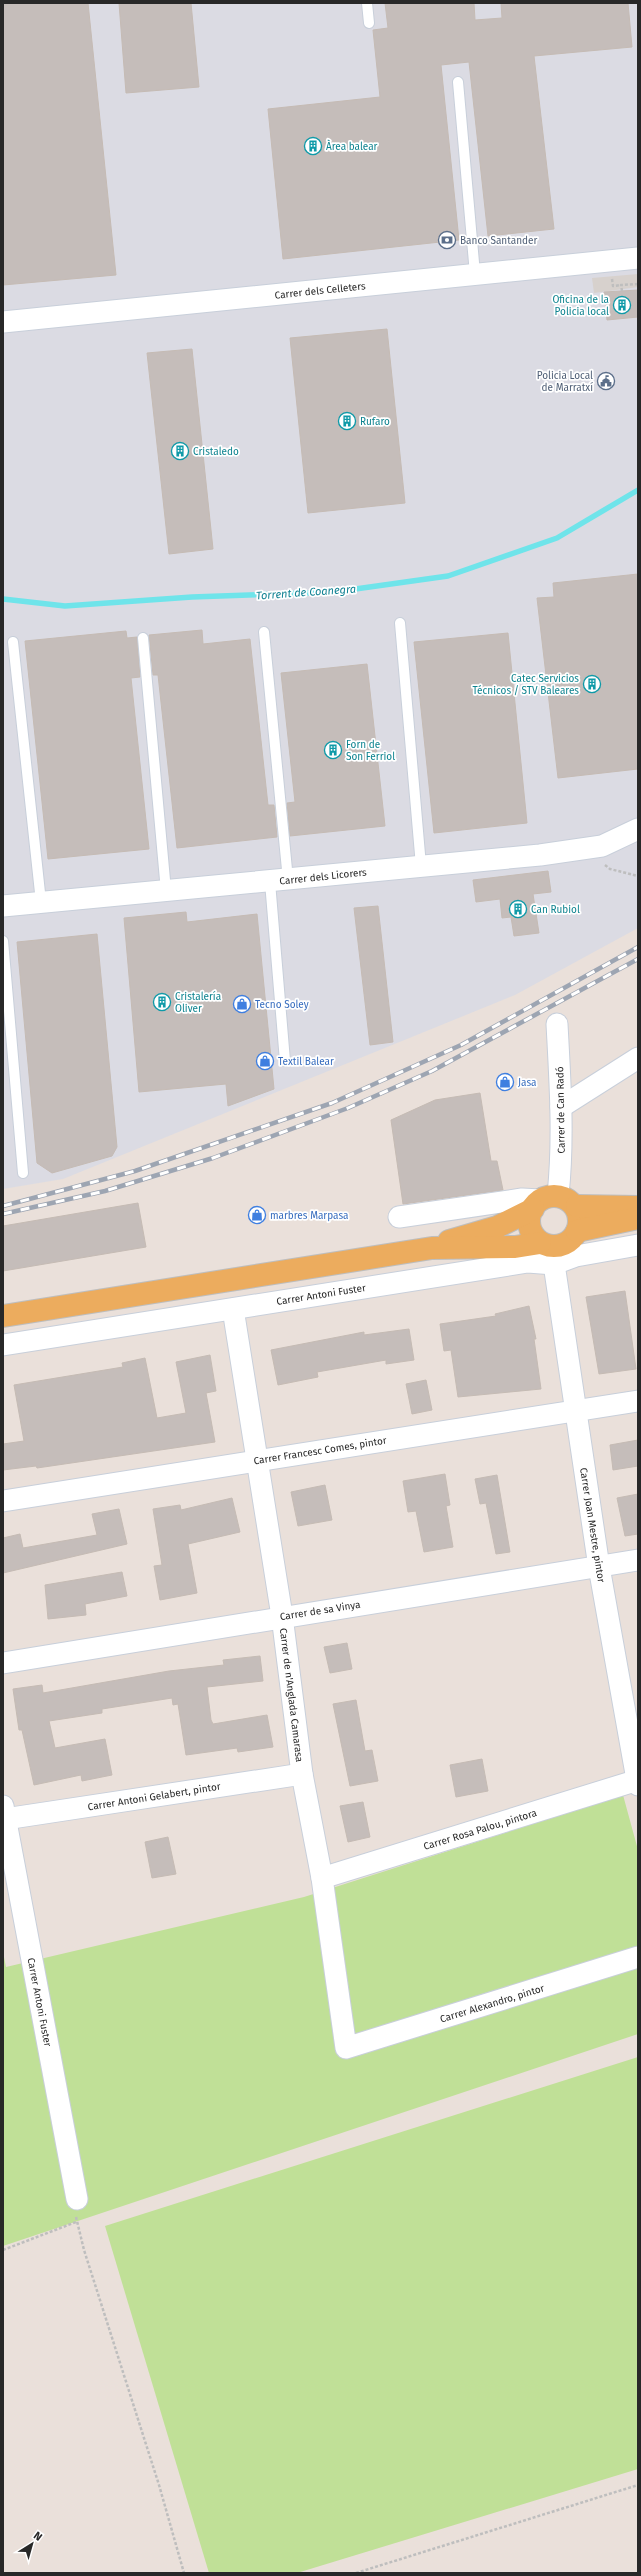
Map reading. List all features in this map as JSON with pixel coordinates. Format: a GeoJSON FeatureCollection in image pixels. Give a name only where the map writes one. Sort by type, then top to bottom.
{"type":"FeatureCollection","features":[{"type":"Feature","properties":{"kind":"main road"},"geometry":{"type":"LineString","coordinates":[[540,1243],[530,1229],[529,1219],[543,1201]]}},
{"type":"Feature","properties":{"kind":"main road"},"geometry":{"type":"LineString","coordinates":[[432,1248],[450,1240],[497,1227],[543,1201],[584,1207],[638,1207]]}},
{"type":"Feature","properties":{"kind":"main road"},"geometry":{"type":"LineString","coordinates":[[3,1316],[432,1248],[515,1247],[540,1243],[556,1247],[570,1241],[577,1231],[579,1216],[584,1207]]}},
{"type":"Feature","properties":{"kind":"main road"},"geometry":{"type":"LineString","coordinates":[[577,1231],[638,1218]]}},
{"type":"Feature","properties":{"kind":"street","name":"Carrer dels Celleters"},"geometry":{"type":"LineString","coordinates":[[3,322],[638,258]]}},
{"type":"Feature","properties":{"kind":"street","name":"Carrer dels Licorers"},"geometry":{"type":"LineString","coordinates":[[3,906],[279,881],[540,855],[602,846],[638,828]]}},
{"type":"Feature","properties":{"kind":"street","name":"Carrer de Can Radó"},"geometry":{"type":"LineString","coordinates":[[543,1201],[561,1168],[561,1107],[557,1024]]}},
{"type":"Feature","properties":{"kind":"street"},"geometry":{"type":"LineString","coordinates":[[561,1107],[638,1058]]}},
{"type":"Feature","properties":{"kind":"street"},"geometry":{"type":"LineString","coordinates":[[399,1217],[522,1199],[543,1201]]}},
{"type":"Feature","properties":{"kind":"street"},"geometry":{"type":"LineString","coordinates":[[584,1207],[638,1199]]}},
{"type":"Feature","properties":{"kind":"street","name":"Carrer Antoni Fuster"},"geometry":{"type":"LineString","coordinates":[[3,1345],[528,1262],[554,1264],[576,1256],[638,1245]]}},
{"type":"Feature","properties":{"kind":"street","name":"Carrer Joan Mestre, pintor"},"geometry":{"type":"LineString","coordinates":[[554,1264],[574,1411],[638,1782]]}},
{"type":"Feature","properties":{"kind":"street","name":"Carrer de n'Anglada Camarasa"},"geometry":{"type":"LineString","coordinates":[[233,1309],[282,1616],[302,1774],[322,1878],[346,2048]]}},
{"type":"Feature","properties":{"kind":"street","name":"Carrer Francesc Comes, pintor"},"geometry":{"type":"LineString","coordinates":[[3,1501],[638,1401]]}},
{"type":"Feature","properties":{"kind":"street","name":"Carrer de sa Vinya"},"geometry":{"type":"LineString","coordinates":[[3,1663],[282,1616],[638,1560]]}},
{"type":"Feature","properties":{"kind":"street","name":"Carrer Antoni Gelabert, pintor"},"geometry":{"type":"LineString","coordinates":[[4,1812],[302,1774]]}},
{"type":"Feature","properties":{"kind":"street","name":"Carrer Rosa Palou, pintora"},"geometry":{"type":"LineString","coordinates":[[322,1878],[638,1782]]}},
{"type":"Feature","properties":{"kind":"street","name":"Carrer Antoni Fuster"},"geometry":{"type":"LineString","coordinates":[[4,1812],[77,2198]]}},
{"type":"Feature","properties":{"kind":"street","name":"Carrer Alexandro, pintor"},"geometry":{"type":"LineString","coordinates":[[346,2048],[638,1957]]}},
{"type":"Feature","properties":{"kind":"lane"},"geometry":{"type":"LineString","coordinates":[[367,3],[370,23]]}},
{"type":"Feature","properties":{"kind":"lane"},"geometry":{"type":"LineString","coordinates":[[458,82],[475,274]]}},
{"type":"Feature","properties":{"kind":"lane"},"geometry":{"type":"LineString","coordinates":[[400,623],[421,866]]}},
{"type":"Feature","properties":{"kind":"lane"},"geometry":{"type":"LineString","coordinates":[[264,632],[279,881],[285,1061]]}},
{"type":"Feature","properties":{"kind":"lane"},"geometry":{"type":"LineString","coordinates":[[143,638],[166,891]]}},
{"type":"Feature","properties":{"kind":"lane"},"geometry":{"type":"LineString","coordinates":[[13,642],[41,902]]}},
{"type":"Feature","properties":{"kind":"lane"},"geometry":{"type":"LineString","coordinates":[[3,941],[23,1173]]}},
{"type":"Feature","properties":{"kind":"path"},"geometry":{"type":"LineString","coordinates":[[622,291],[621,285],[638,284]]}},
{"type":"Feature","properties":{"kind":"path"},"geometry":{"type":"LineString","coordinates":[[589,848],[610,869],[638,876]]}},
{"type":"Feature","properties":{"kind":"path"},"geometry":{"type":"LineString","coordinates":[[77,2198],[76,2222],[160,2485],[184,2573]]}},
{"type":"Feature","properties":{"kind":"path"},"geometry":{"type":"LineString","coordinates":[[3,2250],[76,2222]]}},
{"type":"Feature","properties":{"kind":"path"},"geometry":{"type":"LineString","coordinates":[[356,2573],[638,2485]]}},
{"type":"Feature","properties":{"kind":"shaded area"},"geometry":{"type":"Polygon","coordinates":[[[3,3],[638,3],[638,928],[515,995],[63,1179],[3,1189],[3,3]]]}},
{"type":"Feature","properties":{"kind":"shaded area"},"geometry":{"type":"Polygon","coordinates":[[[638,274],[638,287],[594,293],[592,278],[638,274]]]}},
{"type":"Feature","properties":{"kind":"green space"},"geometry":{"type":"Polygon","coordinates":[[[623,1795],[638,1850],[638,2034],[3,2246],[3,1952],[6,1967],[304,1897],[623,1795]]]}},
{"type":"Feature","properties":{"kind":"green space"},"geometry":{"type":"Polygon","coordinates":[[[638,2057],[638,2469],[297,2573],[209,2573],[105,2226],[638,2057]]]}},
{"type":"Feature","properties":{"kind":"building"},"geometry":{"type":"Polygon","coordinates":[[[3,3],[88,3],[116,275],[3,285],[3,3]]]}},
{"type":"Feature","properties":{"kind":"building"},"geometry":{"type":"Polygon","coordinates":[[[119,3],[191,3],[199,87],[126,93],[119,3]]]}},
{"type":"Feature","properties":{"kind":"building"},"geometry":{"type":"Polygon","coordinates":[[[385,3],[474,3],[475,20],[502,18],[501,3],[628,3],[632,47],[534,56],[554,229],[488,236],[469,62],[441,65],[459,240],[283,259],[268,109],[380,97],[373,30],[388,28],[385,3]]]}},
{"type":"Feature","properties":{"kind":"building","name":"Oficina de la Policia local"},"geometry":{"type":"Polygon","coordinates":[[[638,290],[638,317],[607,320],[604,292],[638,290]]]}},
{"type":"Feature","properties":{"kind":"building","name":"Rufaro"},"geometry":{"type":"Polygon","coordinates":[[[387,329],[405,503],[308,513],[290,338],[387,329]]]}},
{"type":"Feature","properties":{"kind":"building","name":"Cristaledo"},"geometry":{"type":"Polygon","coordinates":[[[192,349],[213,549],[169,554],[147,353],[192,349]]]}},
{"type":"Feature","properties":{"kind":"building","name":"Catec Servicios Técnicos / STV Baleares"},"geometry":{"type":"Polygon","coordinates":[[[638,574],[638,769],[558,778],[537,598],[554,597],[553,583],[638,574]]]}},
{"type":"Feature","properties":{"kind":"building"},"geometry":{"type":"Polygon","coordinates":[[[202,630],[203,644],[250,639],[268,805],[274,805],[277,837],[177,848],[158,675],[153,675],[149,635],[202,630]]]}},
{"type":"Feature","properties":{"kind":"building"},"geometry":{"type":"Polygon","coordinates":[[[126,631],[127,638],[137,637],[140,677],[131,678],[149,849],[48,859],[25,641],[126,631]]]}},
{"type":"Feature","properties":{"kind":"building"},"geometry":{"type":"Polygon","coordinates":[[[508,633],[527,823],[434,833],[414,642],[508,633]]]}},
{"type":"Feature","properties":{"kind":"building","name":"Forn de Son Ferriol"},"geometry":{"type":"Polygon","coordinates":[[[367,664],[385,826],[290,836],[287,803],[295,802],[281,673],[367,664]]]}},
{"type":"Feature","properties":{"kind":"building","name":"Can Rubiol"},"geometry":{"type":"Polygon","coordinates":[[[548,871],[551,892],[533,894],[539,933],[514,936],[511,917],[502,918],[500,899],[476,902],[473,880],[548,871]]]}},
{"type":"Feature","properties":{"kind":"building"},"geometry":{"type":"Polygon","coordinates":[[[378,906],[393,1042],[370,1045],[354,908],[378,906]]]}},
{"type":"Feature","properties":{"kind":"building"},"geometry":{"type":"Polygon","coordinates":[[[186,912],[187,922],[257,914],[274,1089],[228,1106],[226,1084],[139,1092],[124,918],[186,912]]]}},
{"type":"Feature","properties":{"kind":"building"},"geometry":{"type":"Polygon","coordinates":[[[97,934],[117,1147],[112,1156],[52,1173],[37,1163],[17,942],[97,934]]]}},
{"type":"Feature","properties":{"kind":"building"},"geometry":{"type":"Polygon","coordinates":[[[480,1093],[491,1161],[497,1161],[503,1190],[403,1204],[391,1120],[435,1100],[480,1093]]]}},
{"type":"Feature","properties":{"kind":"building"},"geometry":{"type":"Polygon","coordinates":[[[138,1203],[146,1247],[3,1271],[3,1226],[138,1203]]]}},
{"type":"Feature","properties":{"kind":"building"},"geometry":{"type":"Polygon","coordinates":[[[625,1291],[636,1369],[599,1374],[586,1297],[625,1291]]]}},
{"type":"Feature","properties":{"kind":"building"},"geometry":{"type":"Polygon","coordinates":[[[529,1306],[536,1339],[534,1339],[541,1389],[458,1397],[451,1350],[444,1351],[440,1324],[496,1316],[495,1314],[529,1306]]]}},
{"type":"Feature","properties":{"kind":"building"},"geometry":{"type":"Polygon","coordinates":[[[409,1329],[414,1360],[386,1364],[386,1360],[317,1372],[318,1377],[278,1385],[271,1350],[364,1332],[364,1335],[409,1329]]]}},
{"type":"Feature","properties":{"kind":"building"},"geometry":{"type":"Polygon","coordinates":[[[210,1355],[216,1391],[206,1393],[215,1442],[37,1468],[36,1466],[3,1470],[3,1444],[24,1441],[14,1385],[123,1367],[122,1363],[145,1358],[157,1418],[186,1413],[176,1362],[210,1355]]]}},
{"type":"Feature","properties":{"kind":"building"},"geometry":{"type":"Polygon","coordinates":[[[426,1380],[432,1410],[412,1414],[406,1384],[426,1380]]]}},
{"type":"Feature","properties":{"kind":"building"},"geometry":{"type":"Polygon","coordinates":[[[638,1440],[638,1466],[613,1470],[610,1445],[638,1440]]]}},
{"type":"Feature","properties":{"kind":"building"},"geometry":{"type":"Polygon","coordinates":[[[445,1474],[450,1505],[446,1506],[453,1547],[424,1552],[416,1511],[408,1512],[403,1481],[445,1474]]]}},
{"type":"Feature","properties":{"kind":"building"},"geometry":{"type":"Polygon","coordinates":[[[497,1475],[510,1552],[496,1554],[486,1503],[480,1504],[475,1479],[497,1475]]]}},
{"type":"Feature","properties":{"kind":"building"},"geometry":{"type":"Polygon","coordinates":[[[325,1485],[332,1520],[298,1526],[291,1492],[325,1485]]]}},
{"type":"Feature","properties":{"kind":"building"},"geometry":{"type":"Polygon","coordinates":[[[638,1494],[638,1534],[625,1536],[617,1498],[638,1494]]]}},
{"type":"Feature","properties":{"kind":"building"},"geometry":{"type":"Polygon","coordinates":[[[232,1498],[240,1532],[188,1544],[197,1593],[160,1600],[154,1566],[162,1565],[153,1509],[180,1505],[181,1510],[232,1498]]]}},
{"type":"Feature","properties":{"kind":"building"},"geometry":{"type":"Polygon","coordinates":[[[119,1509],[127,1544],[3,1573],[3,1538],[20,1534],[23,1548],[97,1535],[92,1514],[119,1509]]]}},
{"type":"Feature","properties":{"kind":"building"},"geometry":{"type":"Polygon","coordinates":[[[122,1572],[127,1596],[85,1604],[86,1615],[48,1619],[45,1585],[122,1572]]]}},
{"type":"Feature","properties":{"kind":"building"},"geometry":{"type":"Polygon","coordinates":[[[347,1643],[352,1669],[330,1673],[324,1647],[347,1643]]]}},
{"type":"Feature","properties":{"kind":"building"},"geometry":{"type":"Polygon","coordinates":[[[260,1656],[263,1681],[207,1687],[211,1720],[213,1724],[267,1715],[273,1747],[238,1752],[237,1748],[186,1755],[178,1704],[173,1705],[172,1698],[102,1709],[102,1713],[49,1721],[55,1748],[105,1739],[112,1775],[82,1781],[81,1775],[34,1785],[22,1730],[19,1730],[13,1689],[42,1685],[43,1693],[169,1671],[224,1665],[223,1660],[260,1656]]]}},
{"type":"Feature","properties":{"kind":"building"},"geometry":{"type":"Polygon","coordinates":[[[356,1700],[365,1751],[372,1750],[378,1781],[350,1786],[333,1704],[356,1700]]]}},
{"type":"Feature","properties":{"kind":"building"},"geometry":{"type":"Polygon","coordinates":[[[482,1759],[488,1791],[456,1797],[450,1765],[482,1759]]]}},
{"type":"Feature","properties":{"kind":"building"},"geometry":{"type":"Polygon","coordinates":[[[363,1802],[370,1837],[348,1842],[340,1806],[363,1802]]]}},
{"type":"Feature","properties":{"kind":"building"},"geometry":{"type":"Polygon","coordinates":[[[168,1837],[176,1874],[152,1878],[145,1842],[168,1837]]]}},
{"type":"Feature","properties":{"kind":"waterway","name":"Torrent de Coanegra"},"geometry":{"type":"LineString","coordinates":[[3,599],[65,606],[192,597],[334,592],[448,576],[557,538],[638,490]]}},
{"type":"Feature","properties":{"kind":"railway"},"geometry":{"type":"LineString","coordinates":[[3,1206],[135,1171],[332,1103],[461,1045],[638,947]]}},
{"type":"Feature","properties":{"kind":"railway"},"geometry":{"type":"LineString","coordinates":[[3,1214],[105,1191],[213,1158],[348,1108],[432,1071],[638,959]]}},
{"type":"Feature","properties":{"kind":"place","name":"Àrea balear"},"geometry":{"type":"Point","coordinates":[313,146]}},
{"type":"Feature","properties":{"kind":"place","name":"Banco Santander"},"geometry":{"type":"Point","coordinates":[447,240]}},
{"type":"Feature","properties":{"kind":"place","name":"Oficina de la Policia local"},"geometry":{"type":"Point","coordinates":[622,305]}},
{"type":"Feature","properties":{"kind":"place","name":"Policia Local de Marratxí"},"geometry":{"type":"Point","coordinates":[606,381]}},
{"type":"Feature","properties":{"kind":"place","name":"Rufaro"},"geometry":{"type":"Point","coordinates":[347,421]}},
{"type":"Feature","properties":{"kind":"place","name":"Cristaledo"},"geometry":{"type":"Point","coordinates":[180,451]}},
{"type":"Feature","properties":{"kind":"place","name":"Catec Servicios Técnicos / STV Baleares"},"geometry":{"type":"Point","coordinates":[592,684]}},
{"type":"Feature","properties":{"kind":"place","name":"Forn de Son Ferriol"},"geometry":{"type":"Point","coordinates":[333,750]}},
{"type":"Feature","properties":{"kind":"place","name":"Can Rubiol"},"geometry":{"type":"Point","coordinates":[518,909]}},
{"type":"Feature","properties":{"kind":"place","name":"Cristalería Oliver"},"geometry":{"type":"Point","coordinates":[162,1002]}},
{"type":"Feature","properties":{"kind":"place","name":"Tecno Soley"},"geometry":{"type":"Point","coordinates":[242,1004]}},
{"type":"Feature","properties":{"kind":"place","name":"Textil Balear"},"geometry":{"type":"Point","coordinates":[265,1061]}},
{"type":"Feature","properties":{"kind":"place","name":"Jasa"},"geometry":{"type":"Point","coordinates":[505,1082]}},
{"type":"Feature","properties":{"kind":"place","name":"marbres Marpasa"},"geometry":{"type":"Point","coordinates":[257,1215]}}]}
